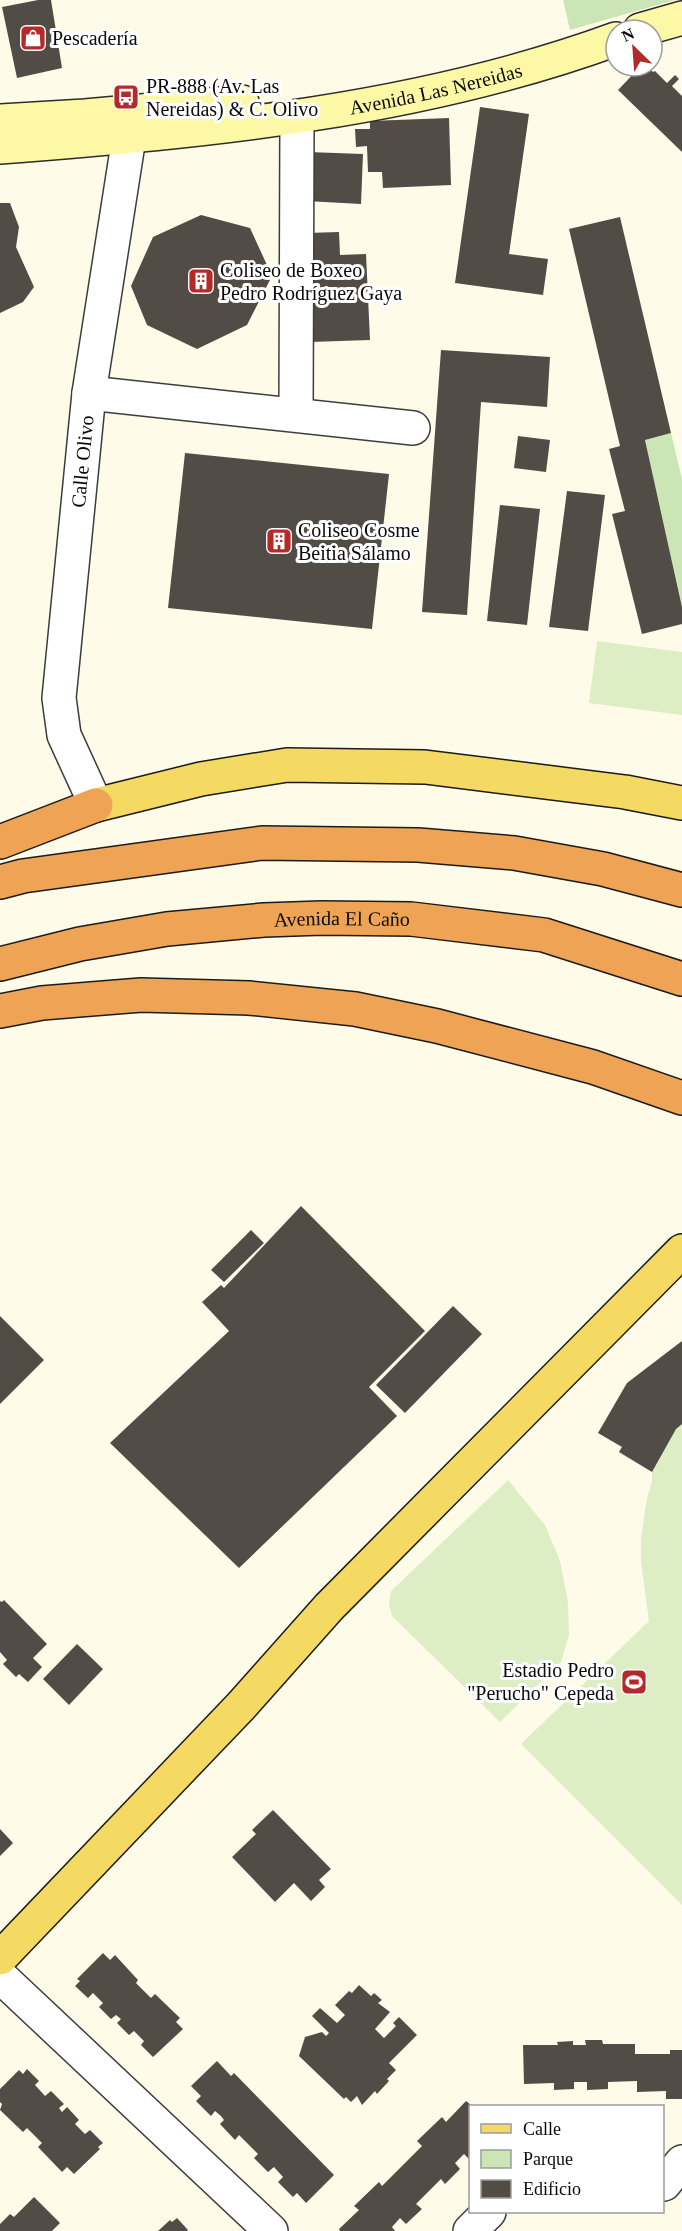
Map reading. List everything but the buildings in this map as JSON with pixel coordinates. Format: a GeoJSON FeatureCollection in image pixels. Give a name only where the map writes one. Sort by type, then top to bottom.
{"type":"FeatureCollection","features":[{"type":"Feature","properties":{"kind":"highway"},"geometry":{"type":"LineString","coordinates":[[0,842],[96,805]]}},
{"type":"Feature","properties":{"kind":"highway"},"geometry":{"type":"LineString","coordinates":[[0,882],[23,876],[262,843],[418,845],[514,853],[603,869],[682,890]]}},
{"type":"Feature","properties":{"kind":"highway","name":"Avenida El Caño"},"geometry":{"type":"LineString","coordinates":[[0,964],[80,944],[167,929],[264,920],[411,919],[544,935],[682,979]]}},
{"type":"Feature","properties":{"kind":"highway"},"geometry":{"type":"LineString","coordinates":[[0,1011],[42,1003],[141,995],[249,998],[355,1009],[437,1026],[593,1067],[679,1100]]}},
{"type":"Feature","properties":{"kind":"main road"},"geometry":{"type":"LineString","coordinates":[[96,805],[201,779],[287,765],[425,767],[625,792],[682,803]]}},
{"type":"Feature","properties":{"kind":"main road"},"geometry":{"type":"LineString","coordinates":[[0,1958],[241,1706],[329,1607],[682,1251]]}},
{"type":"Feature","properties":{"kind":"street"},"geometry":{"type":"LineString","coordinates":[[664,23],[682,18]]}},
{"type":"Feature","properties":{"kind":"street","name":"Avenida Las Nereidas"},"geometry":{"type":"LineString","coordinates":[[0,147],[294,97],[604,39]]}},
{"type":"Feature","properties":{"kind":"street","name":"Avenida Las Nereidas"},"geometry":{"type":"LineString","coordinates":[[0,121],[131,124],[297,118],[474,82],[558,60],[604,42]]}},
{"type":"Feature","properties":{"kind":"street"},"geometry":{"type":"LineString","coordinates":[[296,414],[297,118]]}},
{"type":"Feature","properties":{"kind":"street","name":"Calle Olivo"},"geometry":{"type":"LineString","coordinates":[[96,805],[64,735],[59,698],[89,393],[131,124]]}},
{"type":"Feature","properties":{"kind":"street"},"geometry":{"type":"LineString","coordinates":[[89,393],[413,428]]}},
{"type":"Feature","properties":{"kind":"street"},"geometry":{"type":"LineString","coordinates":[[0,1976],[271,2231]]}},
{"type":"Feature","properties":{"kind":"street"},"geometry":{"type":"LineString","coordinates":[[470,2231],[487,2213]]}},
{"type":"Feature","properties":{"kind":"green space"},"geometry":{"type":"Polygon","coordinates":[[[563,0],[675,0],[612,18],[604,18],[604,20],[570,30],[563,0]]]}},
{"type":"Feature","properties":{"kind":"green space"},"geometry":{"type":"Polygon","coordinates":[[[671,433],[682,479],[682,606],[645,440],[671,433]]]}},
{"type":"Feature","properties":{"kind":"green space"},"geometry":{"type":"Polygon","coordinates":[[[597,641],[682,652],[682,715],[589,703],[597,641]]]}},
{"type":"Feature","properties":{"kind":"green space","name":"Estadio Pedro \"Perucho\" Cepeda"},"geometry":{"type":"Polygon","coordinates":[[[682,1341],[682,1905],[521,1744],[649,1621],[641,1562],[641,1539],[652,1472],[619,1452],[622,1446],[598,1433],[627,1383],[682,1341]]]}},
{"type":"Feature","properties":{"kind":"green space"},"geometry":{"type":"Polygon","coordinates":[[[508,1480],[545,1525],[560,1561],[568,1602],[569,1635],[561,1662],[500,1722],[392,1616],[389,1603],[391,1591],[508,1480]]]}},
{"type":"Feature","properties":{"kind":"place","name":"Pescadería"},"geometry":{"type":"Point","coordinates":[33,38]}},
{"type":"Feature","properties":{"kind":"place","name":"PR-888 (Av. Las Nereidas) & C. Olivo"},"geometry":{"type":"Point","coordinates":[126,97]}},
{"type":"Feature","properties":{"kind":"place","name":"Coliseo de Boxeo Pedro Rodríguez Gaya"},"geometry":{"type":"Point","coordinates":[201,281]}},
{"type":"Feature","properties":{"kind":"place","name":"Coliseo Cosme Beitia Sálamo"},"geometry":{"type":"Point","coordinates":[279,541]}},
{"type":"Feature","properties":{"kind":"place","name":"Estadio Pedro \"Perucho\" Cepeda"},"geometry":{"type":"Point","coordinates":[634,1682]}}]}
